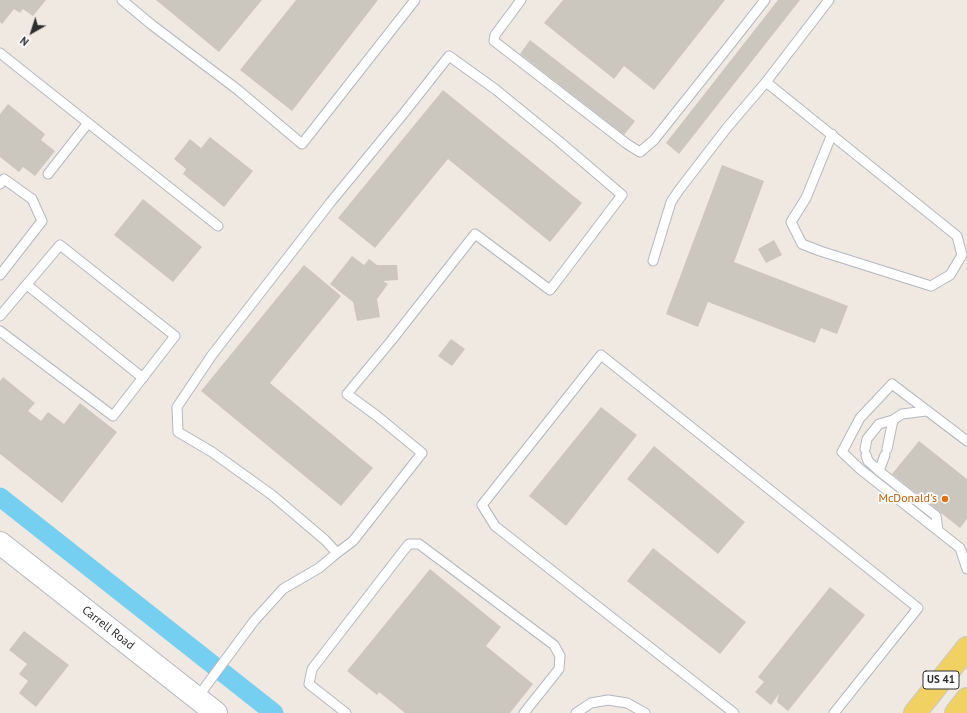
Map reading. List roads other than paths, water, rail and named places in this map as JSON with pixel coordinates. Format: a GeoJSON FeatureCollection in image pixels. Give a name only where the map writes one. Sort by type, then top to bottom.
{"type":"FeatureCollection","features":[{"type":"Feature","properties":{"kind":"main road","name":"US 41"},"geometry":{"type":"LineString","coordinates":[[915,713],[967,648]]}},
{"type":"Feature","properties":{"kind":"main road","name":"US 41"},"geometry":{"type":"LineString","coordinates":[[956,713],[967,699]]}},
{"type":"Feature","properties":{"kind":"street","name":"Carrell Road"},"geometry":{"type":"LineString","coordinates":[[0,543],[216,713]]}},
{"type":"Feature","properties":{"kind":"lane"},"geometry":{"type":"LineString","coordinates":[[122,0],[152,25],[238,90],[302,144],[415,0]]}},
{"type":"Feature","properties":{"kind":"lane"},"geometry":{"type":"LineString","coordinates":[[521,0],[495,35],[494,42],[621,140],[640,152],[654,140],[765,0]]}},
{"type":"Feature","properties":{"kind":"lane"},"geometry":{"type":"LineString","coordinates":[[652,261],[671,202],[679,190],[726,129],[766,82],[828,0]]}},
{"type":"Feature","properties":{"kind":"lane"},"geometry":{"type":"LineString","coordinates":[[0,53],[218,226]]}},
{"type":"Feature","properties":{"kind":"lane"},"geometry":{"type":"LineString","coordinates":[[197,698],[254,621],[283,589],[319,568],[336,552],[353,541],[422,453],[377,416],[347,394],[476,234],[550,290],[622,195],[560,142],[449,56],[330,203],[212,355],[177,407],[178,432],[212,452],[272,495],[325,540],[336,552]]}},
{"type":"Feature","properties":{"kind":"lane"},"geometry":{"type":"LineString","coordinates":[[766,82],[832,134],[957,236],[962,255],[950,275],[931,286],[802,244],[791,222],[806,198],[832,134]]}},
{"type":"Feature","properties":{"kind":"lane"},"geometry":{"type":"LineString","coordinates":[[48,174],[88,123]]}},
{"type":"Feature","properties":{"kind":"lane"},"geometry":{"type":"LineString","coordinates":[[0,184],[4,180],[32,199],[42,221],[0,275]]}},
{"type":"Feature","properties":{"kind":"lane"},"geometry":{"type":"LineString","coordinates":[[0,316],[60,245],[175,336],[113,416],[0,331]]}},
{"type":"Feature","properties":{"kind":"lane"},"geometry":{"type":"LineString","coordinates":[[27,285],[143,378]]}},
{"type":"Feature","properties":{"kind":"lane"},"geometry":{"type":"LineString","coordinates":[[734,713],[495,526],[482,505],[601,356],[918,608],[834,713]]}},
{"type":"Feature","properties":{"kind":"lane"},"geometry":{"type":"LineString","coordinates":[[967,441],[892,384],[860,418],[842,452],[860,470],[938,530],[964,546],[967,569]]}},
{"type":"Feature","properties":{"kind":"lane"},"geometry":{"type":"LineString","coordinates":[[926,411],[902,414],[893,420],[879,424],[867,439],[866,452],[868,461],[936,516],[938,530]]}},
{"type":"Feature","properties":{"kind":"lane"},"geometry":{"type":"LineString","coordinates":[[880,471],[893,420]]}},
{"type":"Feature","properties":{"kind":"lane"},"geometry":{"type":"LineString","coordinates":[[346,713],[309,684],[312,669],[409,544],[419,544],[554,645],[560,656],[559,669],[524,713]]}},
{"type":"Feature","properties":{"kind":"lane"},"geometry":{"type":"LineString","coordinates":[[576,713],[591,703],[608,700],[628,703],[645,713]]}},
{"type":"Feature","properties":{"kind":"waterway"},"geometry":{"type":"LineString","coordinates":[[0,497],[274,713]]}},
{"type":"Feature","properties":{"kind":"place","name":"McDonald's"},"geometry":{"type":"Point","coordinates":[945,499]}}]}
